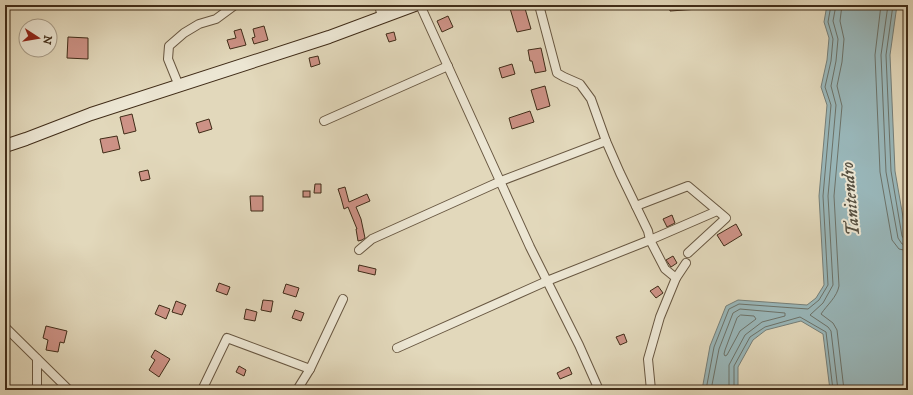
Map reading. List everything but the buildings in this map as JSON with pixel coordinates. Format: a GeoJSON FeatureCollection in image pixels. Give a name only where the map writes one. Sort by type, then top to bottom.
{"type":"FeatureCollection","features":[{"type":"Feature","properties":{"kind":"main road"},"geometry":{"type":"LineString","coordinates":[[5,146],[91,114],[329,36],[380,11],[415,5]]}},
{"type":"Feature","properties":{"kind":"street"},"geometry":{"type":"LineString","coordinates":[[179,86],[168,58],[169,46],[184,33],[199,24],[216,19],[235,5]]}},
{"type":"Feature","properties":{"kind":"street"},"geometry":{"type":"LineString","coordinates":[[420,5],[599,390]]}},
{"type":"Feature","properties":{"kind":"street"},"geometry":{"type":"LineString","coordinates":[[539,5],[557,73],[580,84],[591,99],[606,141],[650,240],[665,269],[676,278]]}},
{"type":"Feature","properties":{"kind":"street"},"geometry":{"type":"LineString","coordinates":[[324,121],[448,66]]}},
{"type":"Feature","properties":{"kind":"street"},"geometry":{"type":"LineString","coordinates":[[359,250],[372,239],[501,181],[606,141]]}},
{"type":"Feature","properties":{"kind":"street"},"geometry":{"type":"LineString","coordinates":[[636,206],[688,186],[726,218],[688,254]]}},
{"type":"Feature","properties":{"kind":"street"},"geometry":{"type":"LineString","coordinates":[[397,348],[547,281],[650,240],[717,211]]}},
{"type":"Feature","properties":{"kind":"street"},"geometry":{"type":"LineString","coordinates":[[651,390],[648,359],[660,316],[676,278],[686,263]]}},
{"type":"Feature","properties":{"kind":"street"},"geometry":{"type":"LineString","coordinates":[[297,390],[310,369],[343,299]]}},
{"type":"Feature","properties":{"kind":"street"},"geometry":{"type":"LineString","coordinates":[[5,327],[69,390]]}},
{"type":"Feature","properties":{"kind":"street"},"geometry":{"type":"LineString","coordinates":[[202,390],[227,338],[310,369]]}},
{"type":"Feature","properties":{"kind":"street"},"geometry":{"type":"LineString","coordinates":[[36,390],[37,359]]}},
{"type":"Feature","properties":{"kind":"water","name":"Tanitendro"},"geometry":{"type":"Polygon","coordinates":[[[827,5],[897,5],[890,55],[895,171],[908,246],[908,390],[830,390],[823,334],[801,321],[766,330],[753,340],[738,367],[738,390],[702,390],[710,346],[726,306],[738,300],[807,305],[816,298],[824,285],[819,196],[827,105],[821,87],[827,60],[829,38],[824,22],[827,5]]]}}]}
